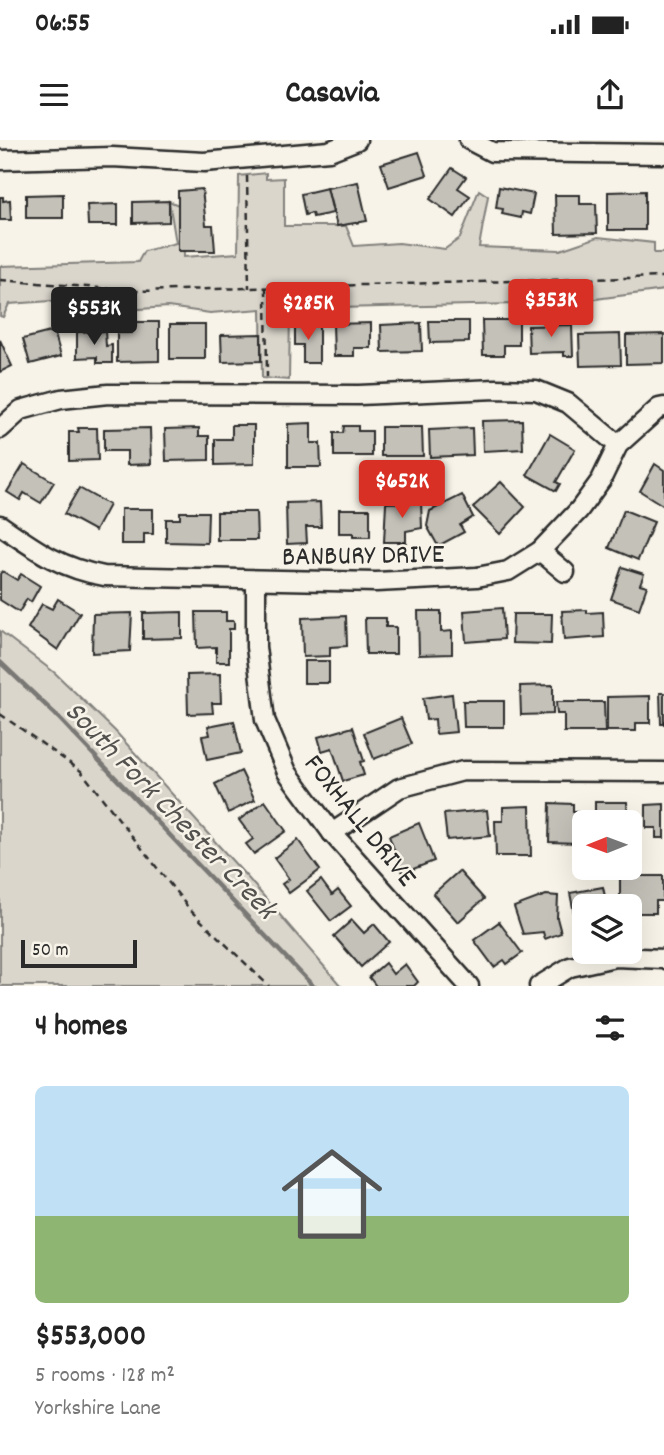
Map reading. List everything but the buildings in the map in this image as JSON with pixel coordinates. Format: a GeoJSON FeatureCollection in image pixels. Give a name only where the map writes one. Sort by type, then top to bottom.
{"type":"FeatureCollection","features":[{"type":"Feature","properties":{"kind":"street"},"geometry":{"type":"LineString","coordinates":[[0,160],[112,148],[204,162],[330,151],[357,140]]}},
{"type":"Feature","properties":{"kind":"street"},"geometry":{"type":"LineString","coordinates":[[469,140],[492,152],[664,154]]}},
{"type":"Feature","properties":{"kind":"street"},"geometry":{"type":"LineString","coordinates":[[0,429],[21,410],[61,399],[107,394],[536,390],[568,403],[618,445]]}},
{"type":"Feature","properties":{"kind":"street","name":"BANBURY DRIVE"},"geometry":{"type":"LineString","coordinates":[[0,525],[54,560],[77,571],[104,576],[376,582],[477,577],[508,571],[540,551],[579,510],[601,480],[618,445],[659,408],[664,407]]}},
{"type":"Feature","properties":{"kind":"street"},"geometry":{"type":"LineString","coordinates":[[540,551],[565,572]]}},
{"type":"Feature","properties":{"kind":"street","name":"FOXHALL DRIVE"},"geometry":{"type":"LineString","coordinates":[[256,580],[256,647],[265,720],[287,772],[332,833],[469,986]]}},
{"type":"Feature","properties":{"kind":"street"},"geometry":{"type":"LineString","coordinates":[[332,833],[399,788],[463,771],[664,772]]}},
{"type":"Feature","properties":{"kind":"street"},"geometry":{"type":"LineString","coordinates":[[539,986],[570,967],[615,957],[664,959]]}},
{"type":"Feature","properties":{"kind":"path"},"geometry":{"type":"LineString","coordinates":[[247,158],[249,288]]}},
{"type":"Feature","properties":{"kind":"path"},"geometry":{"type":"LineString","coordinates":[[0,280],[138,291],[664,277]]}},
{"type":"Feature","properties":{"kind":"path"},"geometry":{"type":"LineString","coordinates":[[266,288],[267,394]]}},
{"type":"Feature","properties":{"kind":"path"},"geometry":{"type":"LineString","coordinates":[[0,714],[81,771],[191,911],[269,986]]}},
{"type":"Feature","properties":{"kind":"shaded area"},"geometry":{"type":"Polygon","coordinates":[[[266,173],[266,179],[284,178],[284,226],[346,226],[354,246],[399,243],[445,249],[460,238],[479,190],[488,196],[479,247],[560,250],[598,237],[654,243],[654,253],[664,253],[664,290],[565,303],[290,309],[289,380],[262,378],[261,309],[210,313],[168,307],[69,314],[51,301],[9,304],[3,317],[0,316],[0,266],[138,262],[144,251],[176,243],[169,201],[183,207],[184,257],[238,253],[239,176],[266,173]]]}},
{"type":"Feature","properties":{"kind":"shaded area"},"geometry":{"type":"Polygon","coordinates":[[[0,631],[55,673],[115,731],[341,986],[0,986],[0,631]]]}},
{"type":"Feature","properties":{"kind":"waterway","name":"South Fork Chester Creek"},"geometry":{"type":"LineString","coordinates":[[0,662],[54,713],[313,986]]}}]}
